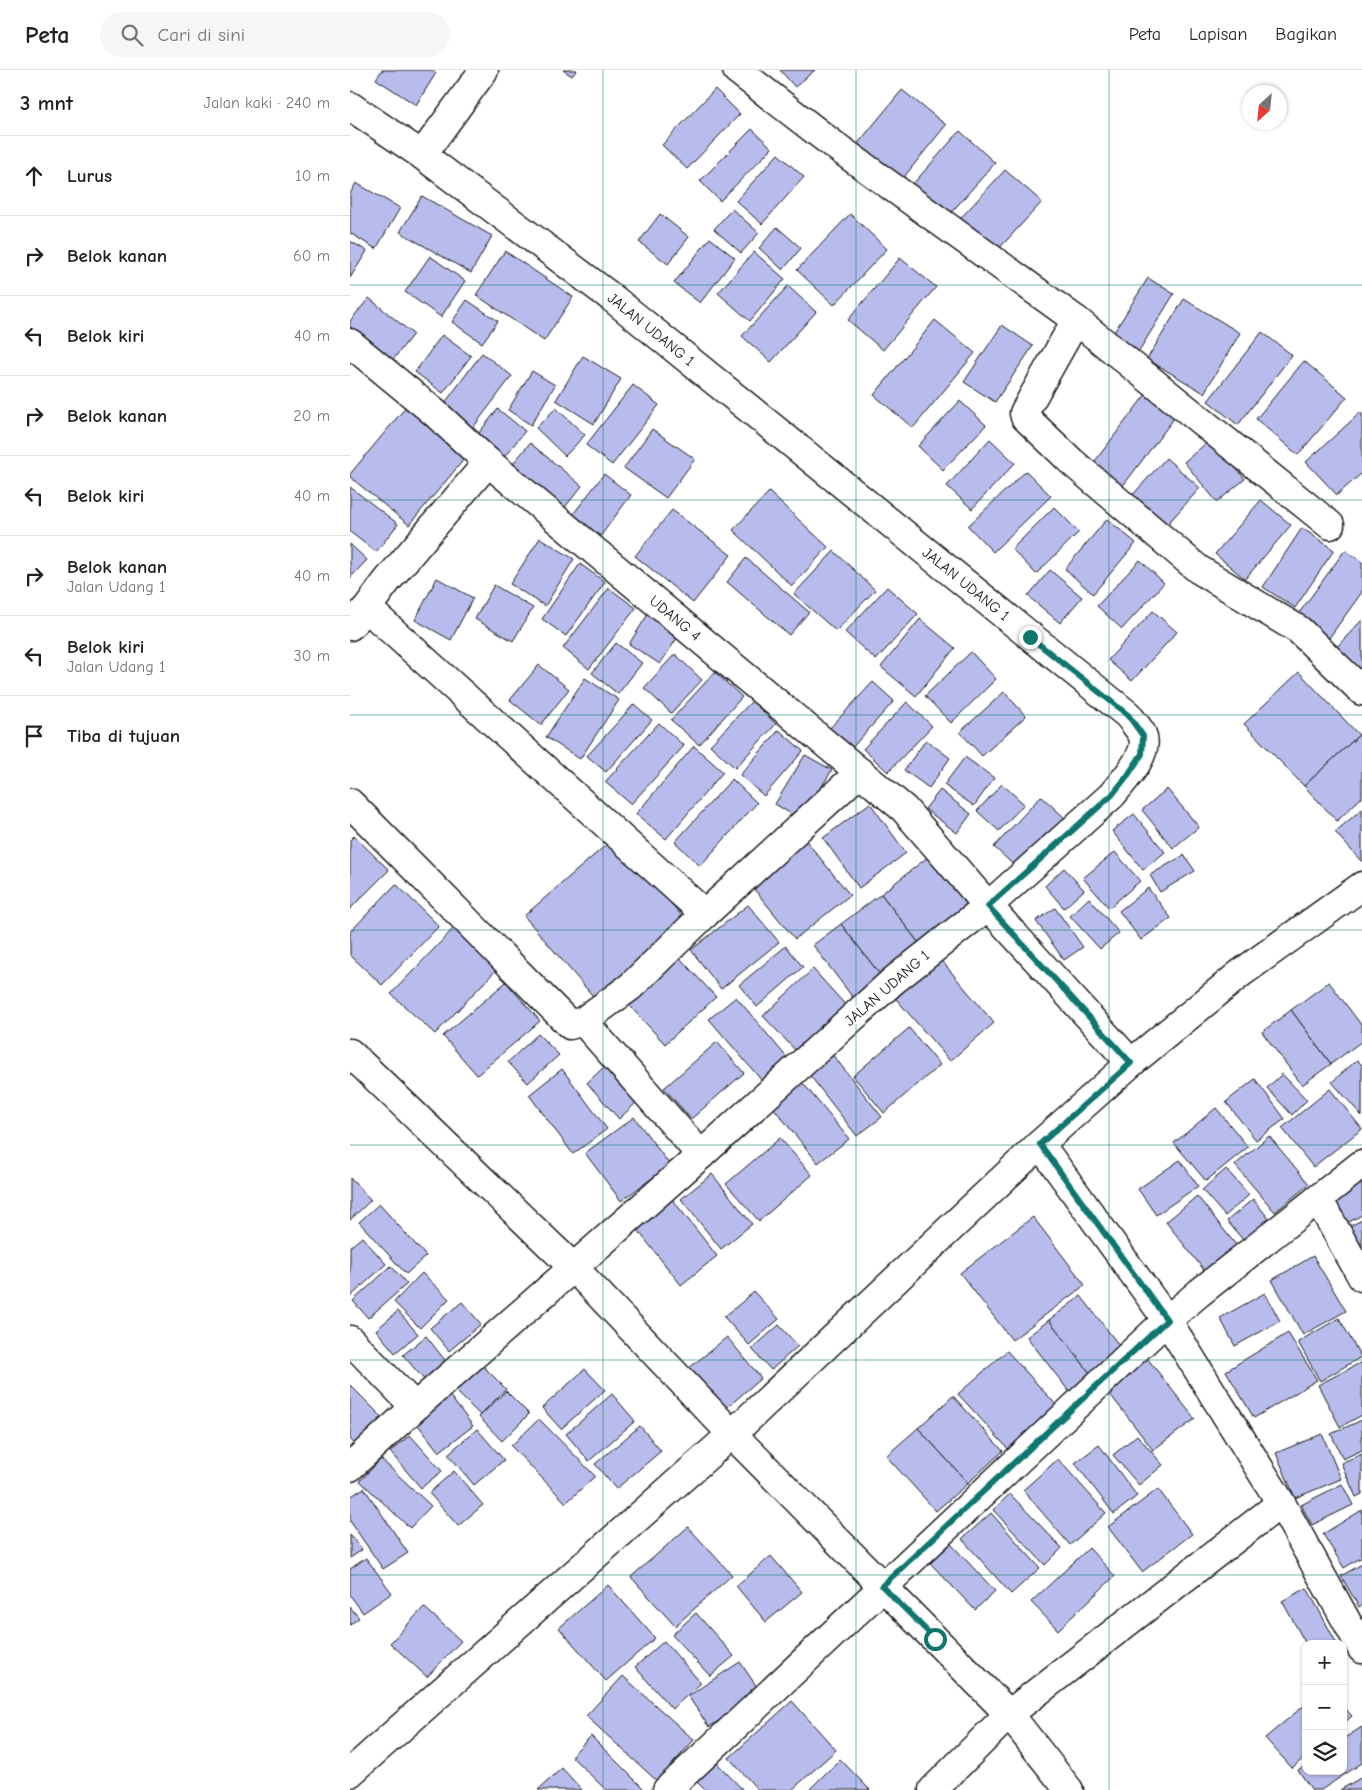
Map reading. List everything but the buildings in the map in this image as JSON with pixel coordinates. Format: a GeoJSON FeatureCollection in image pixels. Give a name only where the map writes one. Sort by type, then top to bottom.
{"type":"FeatureCollection","features":[{"type":"Feature","properties":{"kind":"street"},"geometry":{"type":"LineString","coordinates":[[422,155],[484,70]]}},
{"type":"Feature","properties":{"kind":"street"},"geometry":{"type":"LineString","coordinates":[[737,70],[830,142],[1076,320],[1330,525]]}},
{"type":"Feature","properties":{"kind":"street","name":"JALAN UDANG 1"},"geometry":{"type":"LineString","coordinates":[[350,106],[422,155],[611,297],[1128,715],[1143,736],[1142,754],[1112,795],[988,906],[893,981],[701,1155],[415,1407],[350,1467]]}},
{"type":"Feature","properties":{"kind":"street"},"geometry":{"type":"LineString","coordinates":[[1076,320],[1024,413],[1025,417],[1072,462],[1198,569],[1299,630],[1362,691]]}},
{"type":"Feature","properties":{"kind":"street","name":"UDANG 4"},"geometry":{"type":"LineString","coordinates":[[353,350],[435,413],[488,462],[904,808],[988,906],[1131,1063]]}},
{"type":"Feature","properties":{"kind":"street"},"geometry":{"type":"LineString","coordinates":[[488,462],[359,617],[705,914]]}},
{"type":"Feature","properties":{"kind":"street"},"geometry":{"type":"LineString","coordinates":[[350,803],[570,1025],[583,1022],[630,987],[705,914],[860,772]]}},
{"type":"Feature","properties":{"kind":"street"},"geometry":{"type":"LineString","coordinates":[[350,1773],[732,1434],[1040,1144],[1131,1063],[1241,973],[1362,886]]}},
{"type":"Feature","properties":{"kind":"street"},"geometry":{"type":"LineString","coordinates":[[583,1022],[701,1155]]}},
{"type":"Feature","properties":{"kind":"street"},"geometry":{"type":"LineString","coordinates":[[350,1053],[574,1268],[732,1434],[1009,1714],[1070,1790]]}},
{"type":"Feature","properties":{"kind":"street"},"geometry":{"type":"LineString","coordinates":[[1040,1144],[1167,1320],[1281,1503],[1362,1649]]}},
{"type":"Feature","properties":{"kind":"street"},"geometry":{"type":"LineString","coordinates":[[667,1790],[716,1746],[882,1586],[1167,1320],[1362,1164]]}},
{"type":"Feature","properties":{"kind":"street"},"geometry":{"type":"LineString","coordinates":[[1318,1199],[1362,1277]]}},
{"type":"Feature","properties":{"kind":"street"},"geometry":{"type":"LineString","coordinates":[[350,1340],[415,1407]]}},
{"type":"Feature","properties":{"kind":"street"},"geometry":{"type":"LineString","coordinates":[[932,1790],[1009,1714],[1281,1503]]}},
{"type":"Feature","properties":{"kind":"route"},"geometry":{"type":"LineString","coordinates":[[935,1639],[882,1586],[1167,1320],[1040,1144],[1131,1063],[988,906],[1112,795],[1142,754],[1143,736],[1128,715],[1030,637]]}}]}
